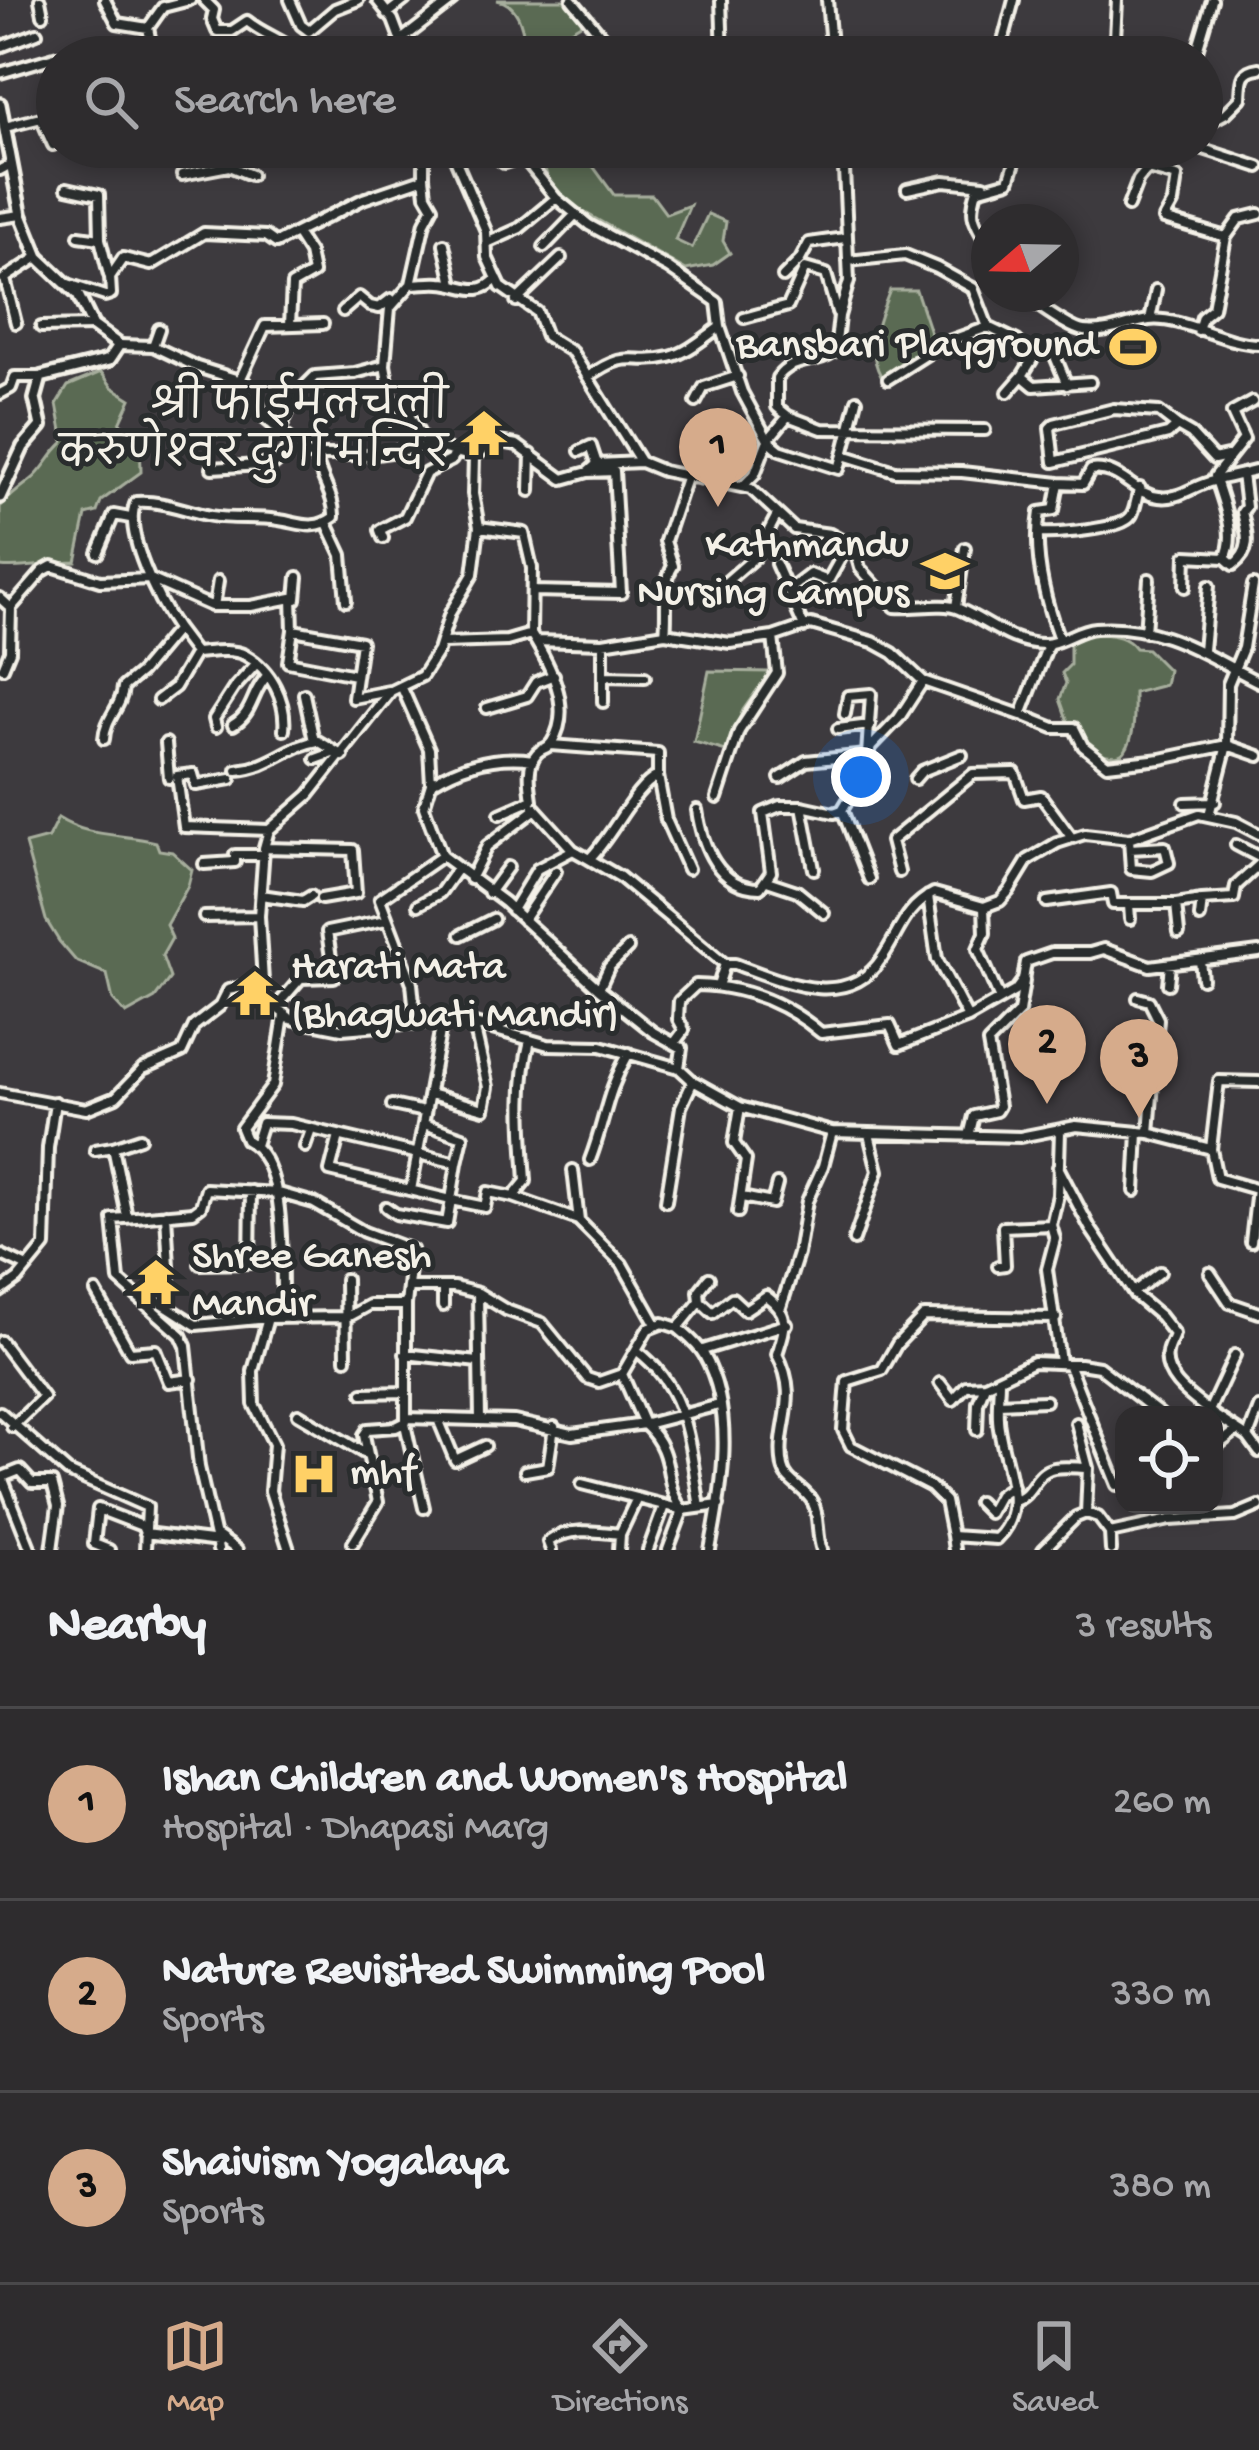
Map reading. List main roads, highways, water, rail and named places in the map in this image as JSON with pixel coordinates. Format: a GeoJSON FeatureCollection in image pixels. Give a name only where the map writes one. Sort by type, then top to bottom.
{"type":"FeatureCollection","features":[{"type":"Feature","properties":{"kind":"place","name":"Bansbari Playground"},"geometry":{"type":"Point","coordinates":[1133,347]}},
{"type":"Feature","properties":{"kind":"place","name":"श्री फाईमलचुली करुणेश्वर दुर्गा मन्दिर"},"geometry":{"type":"Point","coordinates":[484,433]}},
{"type":"Feature","properties":{"kind":"place","name":"Ishan Children and Women's Hospital"},"geometry":{"type":"Point","coordinates":[718,507]}},
{"type":"Feature","properties":{"kind":"place","name":"Kathmandu Nursing Campus"},"geometry":{"type":"Point","coordinates":[945,571]}},
{"type":"Feature","properties":{"kind":"place","name":"Harati Mata (Bhagwati Mandir)"},"geometry":{"type":"Point","coordinates":[255,993]}},
{"type":"Feature","properties":{"kind":"place","name":"Nature Revisited Swimming Pool"},"geometry":{"type":"Point","coordinates":[1047,1104]}},
{"type":"Feature","properties":{"kind":"place","name":"Shaivism Yogalaya"},"geometry":{"type":"Point","coordinates":[1139,1118]}},
{"type":"Feature","properties":{"kind":"place","name":"Shree Ganesh Mandir"},"geometry":{"type":"Point","coordinates":[156,1282]}},
{"type":"Feature","properties":{"kind":"place","name":"mhf"},"geometry":{"type":"Point","coordinates":[314,1474]}}]}
